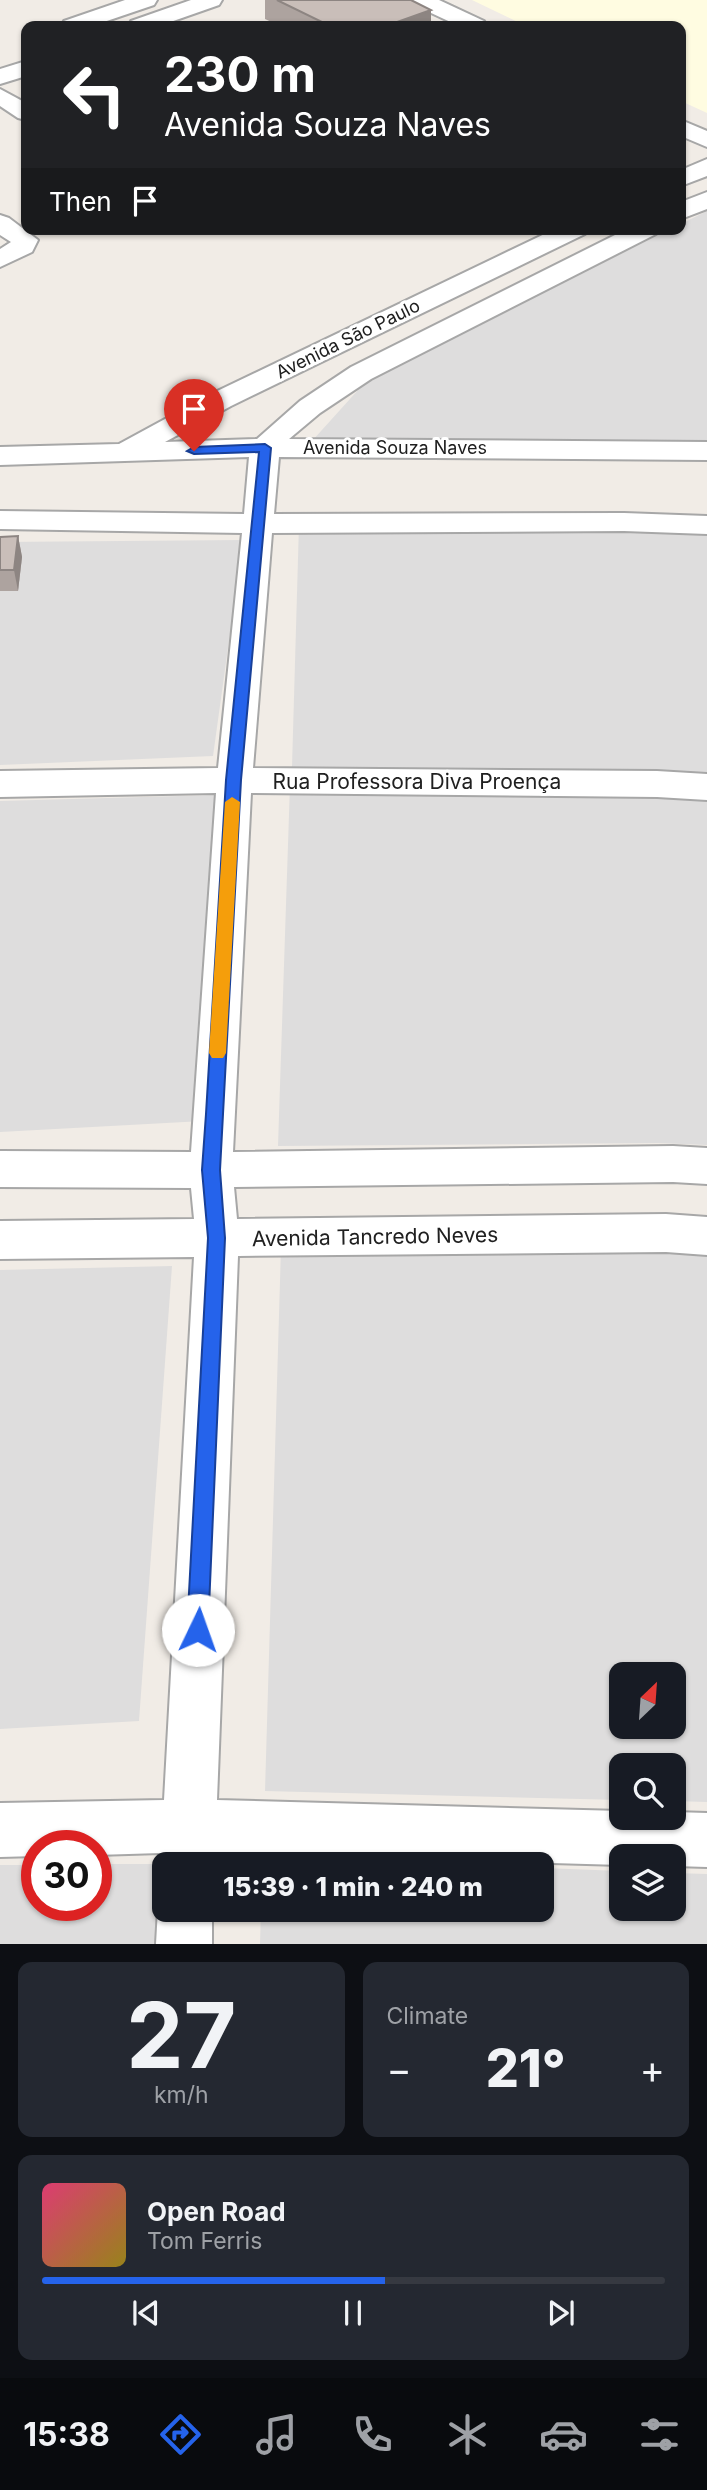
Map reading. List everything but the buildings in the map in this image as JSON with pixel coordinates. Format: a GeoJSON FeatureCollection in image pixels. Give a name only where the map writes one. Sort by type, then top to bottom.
{"type":"FeatureCollection","features":[{"type":"Feature","properties":{"kind":"street"},"geometry":{"type":"LineString","coordinates":[[86,21],[146,0]]}},
{"type":"Feature","properties":{"kind":"street"},"geometry":{"type":"LineString","coordinates":[[153,21],[211,0]]}},
{"type":"Feature","properties":{"kind":"street"},"geometry":{"type":"LineString","coordinates":[[422,0],[466,21]]}},
{"type":"Feature","properties":{"kind":"street"},"geometry":{"type":"LineString","coordinates":[[0,77],[21,70]]}},
{"type":"Feature","properties":{"kind":"street"},"geometry":{"type":"LineString","coordinates":[[0,96],[21,110]]}},
{"type":"Feature","properties":{"kind":"street"},"geometry":{"type":"LineString","coordinates":[[686,130],[707,140]]}},
{"type":"Feature","properties":{"kind":"street"},"geometry":{"type":"LineString","coordinates":[[686,176],[707,166]]}},
{"type":"Feature","properties":{"kind":"street"},"geometry":{"type":"LineString","coordinates":[[686,210],[707,199]]}},
{"type":"Feature","properties":{"kind":"street"},"geometry":{"type":"LineString","coordinates":[[0,223],[25,240],[23,247],[7,256]]}},
{"type":"Feature","properties":{"kind":"street","name":"Avenida São Paulo"},"geometry":{"type":"LineString","coordinates":[[122,453],[221,400],[564,235]]}},
{"type":"Feature","properties":{"kind":"street","name":"Avenida São Paulo"},"geometry":{"type":"LineString","coordinates":[[265,448],[283,426],[321,397],[361,373],[635,235]]}},
{"type":"Feature","properties":{"kind":"street"},"geometry":{"type":"LineString","coordinates":[[187,1845],[216,1238],[211,1170],[234,780],[265,448]]}},
{"type":"Feature","properties":{"kind":"street","name":"Avenida Souza Naves"},"geometry":{"type":"LineString","coordinates":[[0,456],[265,448],[707,451]]}},
{"type":"Feature","properties":{"kind":"street"},"geometry":{"type":"LineString","coordinates":[[0,520],[257,524],[624,522],[707,525]]}},
{"type":"Feature","properties":{"kind":"street","name":"Rua Professora Diva Proença"},"geometry":{"type":"LineString","coordinates":[[0,784],[234,780],[657,784],[707,787]]}},
{"type":"Feature","properties":{"kind":"street"},"geometry":{"type":"LineString","coordinates":[[0,1169],[211,1170],[673,1164],[707,1166]]}},
{"type":"Feature","properties":{"kind":"street","name":"Avenida Tancredo Neves"},"geometry":{"type":"LineString","coordinates":[[0,1240],[666,1233],[707,1236]]}},
{"type":"Feature","properties":{"kind":"street"},"geometry":{"type":"LineString","coordinates":[[0,1830],[187,1845],[707,1840]]}},
{"type":"Feature","properties":{"kind":"street"},"geometry":{"type":"LineString","coordinates":[[184,1944],[185,1922]]}},
{"type":"Feature","properties":{"kind":"shaded area"},"geometry":{"type":"Polygon","coordinates":[[[472,0],[707,0],[707,113],[686,103],[686,21],[516,21],[472,0]]]}},
{"type":"Feature","properties":{"kind":"shaded area"},"geometry":{"type":"Polygon","coordinates":[[[707,211],[707,444],[312,441],[368,379],[658,235],[686,235],[686,222],[707,211]]]}},
{"type":"Feature","properties":{"kind":"shaded area"},"geometry":{"type":"Polygon","coordinates":[[[299,524],[707,530],[707,776],[292,767],[299,524]]]}},
{"type":"Feature","properties":{"kind":"shaded area"},"geometry":{"type":"Polygon","coordinates":[[[243,540],[213,756],[0,765],[0,542],[243,540]]]}},
{"type":"Feature","properties":{"kind":"shaded area"},"geometry":{"type":"Polygon","coordinates":[[[290,784],[707,794],[707,1145],[658,1143],[278,1146],[290,784]]]}},
{"type":"Feature","properties":{"kind":"shaded area"},"geometry":{"type":"Polygon","coordinates":[[[215,795],[203,1121],[0,1132],[0,801],[215,795]]]}},
{"type":"Feature","properties":{"kind":"shaded area"},"geometry":{"type":"Polygon","coordinates":[[[281,1247],[707,1251],[707,1802],[686,1801],[686,1753],[609,1753],[609,1800],[265,1791],[281,1247]]]}},
{"type":"Feature","properties":{"kind":"shaded area"},"geometry":{"type":"Polygon","coordinates":[[[172,1266],[139,1721],[0,1729],[0,1270],[172,1266]]]}},
{"type":"Feature","properties":{"kind":"shaded area"},"geometry":{"type":"Polygon","coordinates":[[[112,1864],[152,1864],[152,1922],[166,1922],[167,1944],[0,1944],[0,1865],[21,1865],[21,1921],[112,1921],[112,1864]]]}},
{"type":"Feature","properties":{"kind":"shaded area"},"geometry":{"type":"Polygon","coordinates":[[[554,1868],[609,1871],[609,1921],[686,1921],[686,1873],[707,1874],[707,1944],[260,1944],[261,1922],[554,1922],[554,1868]]]}},
{"type":"Feature","properties":{"kind":"slow traffic"},"geometry":{"type":"LineString","coordinates":[[218,1053],[232,802]]}},
{"type":"Feature","properties":{"kind":"route"},"geometry":{"type":"LineString","coordinates":[[194,451],[265,448],[234,780],[214,1114],[211,1170],[216,1238],[198,1630]]}}]}
